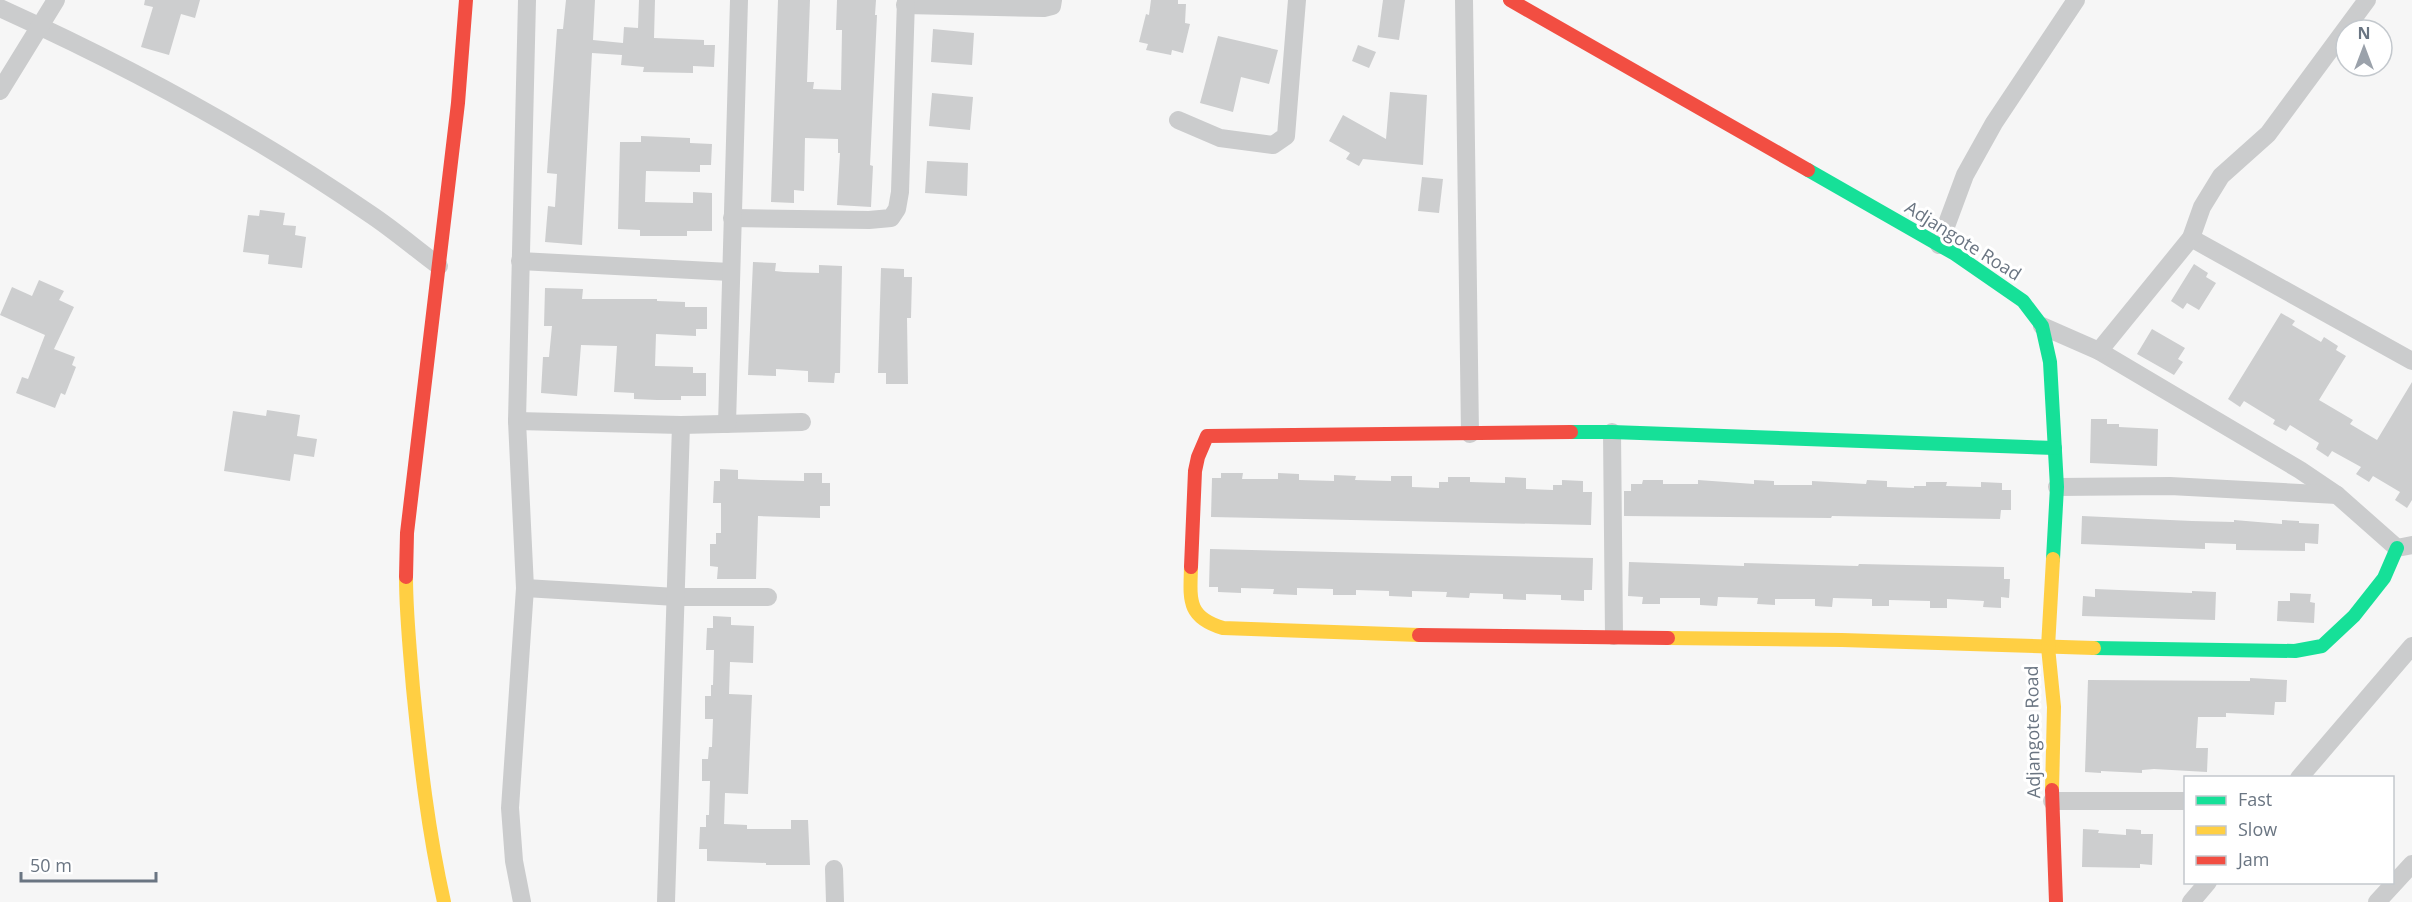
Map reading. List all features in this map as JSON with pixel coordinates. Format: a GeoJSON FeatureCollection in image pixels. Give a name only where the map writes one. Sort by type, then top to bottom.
{"type":"FeatureCollection","features":[{"type":"Feature","properties":{"kind":"street"},"geometry":{"type":"LineString","coordinates":[[0,91],[56,0]]}},
{"type":"Feature","properties":{"kind":"street"},"geometry":{"type":"LineString","coordinates":[[444,902],[430,844],[419,753],[406,603],[407,533],[458,103],[466,0]]}},
{"type":"Feature","properties":{"kind":"street"},"geometry":{"type":"LineString","coordinates":[[522,902],[513,861],[510,808],[525,588],[517,421],[527,0]]}},
{"type":"Feature","properties":{"kind":"street"},"geometry":{"type":"LineString","coordinates":[[727,424],[739,0]]}},
{"type":"Feature","properties":{"kind":"street"},"geometry":{"type":"LineString","coordinates":[[732,218],[869,220],[891,218],[897,209],[900,192],[905,2],[1044,8],[1052,6],[1053,0]]}},
{"type":"Feature","properties":{"kind":"street"},"geometry":{"type":"LineString","coordinates":[[1178,120],[1220,138],[1273,145],[1286,136],[1298,0]]}},
{"type":"Feature","properties":{"kind":"street"},"geometry":{"type":"LineString","coordinates":[[1464,0],[1470,434]]}},
{"type":"Feature","properties":{"kind":"street","name":"Adjangote Road"},"geometry":{"type":"LineString","coordinates":[[1510,0],[1939,244],[2023,301],[2042,326],[2050,362],[2057,487],[2048,648],[2054,707],[2052,801],[2056,902]]}},
{"type":"Feature","properties":{"kind":"street"},"geometry":{"type":"LineString","coordinates":[[1939,244],[1965,175],[1994,123],[2076,0]]}},
{"type":"Feature","properties":{"kind":"street"},"geometry":{"type":"LineString","coordinates":[[2098,351],[2191,238],[2202,207],[2221,176],[2268,134],[2367,0]]}},
{"type":"Feature","properties":{"kind":"street"},"geometry":{"type":"LineString","coordinates":[[0,8],[141,76],[287,159],[372,215],[439,266]]}},
{"type":"Feature","properties":{"kind":"street"},"geometry":{"type":"LineString","coordinates":[[2191,238],[2412,361]]}},
{"type":"Feature","properties":{"kind":"street"},"geometry":{"type":"LineString","coordinates":[[520,261],[730,272]]}},
{"type":"Feature","properties":{"kind":"street"},"geometry":{"type":"LineString","coordinates":[[2042,326],[2098,351],[2291,464],[2337,495],[2405,547],[2354,616],[2322,646],[2295,651],[2048,648],[1842,640],[1389,635],[1224,628],[1205,622],[1194,613],[1191,600],[1195,471],[1198,457],[1208,436],[1612,432],[2055,448]]}},
{"type":"Feature","properties":{"kind":"street"},"geometry":{"type":"LineString","coordinates":[[517,421],[681,425],[802,422]]}},
{"type":"Feature","properties":{"kind":"street"},"geometry":{"type":"LineString","coordinates":[[666,902],[681,425]]}},
{"type":"Feature","properties":{"kind":"street"},"geometry":{"type":"LineString","coordinates":[[1612,432],[1614,636]]}},
{"type":"Feature","properties":{"kind":"street"},"geometry":{"type":"LineString","coordinates":[[2057,487],[2170,486],[2337,495]]}},
{"type":"Feature","properties":{"kind":"street"},"geometry":{"type":"LineString","coordinates":[[525,588],[676,597],[768,597]]}},
{"type":"Feature","properties":{"kind":"street"},"geometry":{"type":"LineString","coordinates":[[2300,776],[2412,646]]}},
{"type":"Feature","properties":{"kind":"street"},"geometry":{"type":"LineString","coordinates":[[2052,801],[2184,801]]}},
{"type":"Feature","properties":{"kind":"street"},"geometry":{"type":"LineString","coordinates":[[2394,884],[2412,864]]}},
{"type":"Feature","properties":{"kind":"street"},"geometry":{"type":"LineString","coordinates":[[834,869],[835,902]]}},
{"type":"Feature","properties":{"kind":"street"},"geometry":{"type":"LineString","coordinates":[[2191,902],[2206,884]]}},
{"type":"Feature","properties":{"kind":"street"},"geometry":{"type":"LineString","coordinates":[[2377,902],[2394,884]]}},
{"type":"Feature","properties":{"kind":"building"},"geometry":{"type":"Polygon","coordinates":[[[145,0],[200,0],[195,18],[181,14],[169,55],[141,47],[153,7],[144,5],[145,0]]]}},
{"type":"Feature","properties":{"kind":"building"},"geometry":{"type":"Polygon","coordinates":[[[566,0],[595,0],[593,40],[623,43],[624,27],[638,28],[639,0],[655,0],[654,38],[704,40],[704,45],[715,45],[714,67],[693,66],[693,73],[643,72],[644,67],[621,65],[622,55],[592,53],[582,245],[545,242],[548,206],[555,207],[557,174],[547,173],[557,29],[563,29],[566,0]]]}},
{"type":"Feature","properties":{"kind":"building"},"geometry":{"type":"Polygon","coordinates":[[[778,0],[810,0],[807,82],[814,82],[813,89],[841,90],[842,30],[836,30],[837,0],[876,0],[870,165],[873,166],[871,207],[837,205],[840,153],[838,153],[838,139],[805,138],[804,191],[794,190],[794,203],[771,202],[778,0]]]}},
{"type":"Feature","properties":{"kind":"building"},"geometry":{"type":"Polygon","coordinates":[[[1151,0],[1178,0],[1178,4],[1186,4],[1185,23],[1190,24],[1183,53],[1172,50],[1171,55],[1146,50],[1148,44],[1139,42],[1146,14],[1149,15],[1151,0]]]}},
{"type":"Feature","properties":{"kind":"building"},"geometry":{"type":"Polygon","coordinates":[[[1383,0],[1405,0],[1399,40],[1378,37],[1383,0]]]}},
{"type":"Feature","properties":{"kind":"building"},"geometry":{"type":"Polygon","coordinates":[[[933,29],[974,33],[972,65],[931,62],[933,29]]]}},
{"type":"Feature","properties":{"kind":"building"},"geometry":{"type":"Polygon","coordinates":[[[1218,36],[1278,50],[1269,84],[1241,77],[1233,112],[1200,103],[1218,36]]]}},
{"type":"Feature","properties":{"kind":"building"},"geometry":{"type":"Polygon","coordinates":[[[1358,45],[1376,52],[1369,68],[1352,61],[1358,45]]]}},
{"type":"Feature","properties":{"kind":"building"},"geometry":{"type":"Polygon","coordinates":[[[1390,92],[1427,95],[1423,165],[1363,159],[1359,166],[1346,159],[1350,153],[1329,141],[1343,115],[1386,139],[1390,92]]]}},
{"type":"Feature","properties":{"kind":"building"},"geometry":{"type":"Polygon","coordinates":[[[932,93],[973,97],[970,130],[929,126],[932,93]]]}},
{"type":"Feature","properties":{"kind":"building"},"geometry":{"type":"Polygon","coordinates":[[[641,136],[690,138],[690,143],[712,144],[711,165],[700,165],[700,172],[646,171],[645,202],[693,203],[693,192],[712,193],[712,231],[687,231],[687,236],[640,236],[640,230],[618,229],[620,142],[641,142],[641,136]]]}},
{"type":"Feature","properties":{"kind":"building"},"geometry":{"type":"Polygon","coordinates":[[[927,161],[968,163],[967,196],[925,193],[927,161]]]}},
{"type":"Feature","properties":{"kind":"building"},"geometry":{"type":"Polygon","coordinates":[[[1422,177],[1443,179],[1439,213],[1418,211],[1422,177]]]}},
{"type":"Feature","properties":{"kind":"building"},"geometry":{"type":"Polygon","coordinates":[[[260,210],[285,213],[283,225],[296,226],[295,235],[306,237],[302,268],[268,264],[269,255],[243,252],[248,215],[259,216],[260,210]]]}},
{"type":"Feature","properties":{"kind":"building"},"geometry":{"type":"Polygon","coordinates":[[[753,262],[776,263],[775,271],[784,272],[819,273],[819,265],[842,266],[840,373],[835,373],[834,383],[808,382],[808,371],[776,369],[776,376],[748,375],[753,262]]]}},
{"type":"Feature","properties":{"kind":"building"},"geometry":{"type":"Polygon","coordinates":[[[2194,264],[2208,273],[2206,277],[2216,283],[2199,310],[2187,303],[2183,309],[2171,301],[2194,264]]]}},
{"type":"Feature","properties":{"kind":"building"},"geometry":{"type":"Polygon","coordinates":[[[881,268],[904,269],[904,277],[912,277],[911,318],[907,318],[908,384],[886,384],[886,373],[878,373],[881,268]]]}},
{"type":"Feature","properties":{"kind":"building"},"geometry":{"type":"Polygon","coordinates":[[[39,280],[64,291],[59,300],[74,307],[54,349],[75,357],[72,365],[76,367],[65,395],[61,393],[55,408],[16,393],[22,377],[28,379],[45,335],[0,315],[12,287],[32,296],[39,280]]]}},
{"type":"Feature","properties":{"kind":"building"},"geometry":{"type":"Polygon","coordinates":[[[545,288],[583,289],[582,299],[657,299],[657,301],[685,302],[685,307],[707,307],[707,329],[696,329],[696,336],[656,334],[655,366],[693,367],[693,373],[706,373],[706,396],[681,396],[681,400],[634,399],[634,393],[614,392],[617,346],[581,345],[577,396],[541,393],[543,357],[549,357],[552,326],[544,326],[545,288]]]}},
{"type":"Feature","properties":{"kind":"building"},"geometry":{"type":"Polygon","coordinates":[[[2281,313],[2295,321],[2292,325],[2321,342],[2324,337],[2338,346],[2336,350],[2346,356],[2319,400],[2353,420],[2350,424],[2377,440],[2412,382],[2412,500],[2407,508],[2395,500],[2400,492],[2373,476],[2369,482],[2356,474],[2361,467],[2332,451],[2328,457],[2316,449],[2319,443],[2290,425],[2286,431],[2273,424],[2275,420],[2244,401],[2240,407],[2228,399],[2281,313]]]}},
{"type":"Feature","properties":{"kind":"building"},"geometry":{"type":"Polygon","coordinates":[[[2152,329],[2185,348],[2178,359],[2183,362],[2174,375],[2137,354],[2152,329]]]}},
{"type":"Feature","properties":{"kind":"building"},"geometry":{"type":"Polygon","coordinates":[[[267,410],[300,415],[297,436],[317,439],[314,457],[294,454],[290,481],[224,471],[233,411],[266,416],[267,410]]]}},
{"type":"Feature","properties":{"kind":"building"},"geometry":{"type":"Polygon","coordinates":[[[2091,419],[2107,419],[2107,424],[2119,424],[2119,427],[2158,429],[2157,466],[2090,463],[2091,419]]]}},
{"type":"Feature","properties":{"kind":"building"},"geometry":{"type":"Polygon","coordinates":[[[720,469],[738,470],[738,479],[761,480],[804,481],[804,473],[822,473],[822,483],[830,483],[830,506],[820,506],[820,518],[758,516],[756,579],[717,579],[718,567],[710,566],[710,544],[716,544],[716,533],[721,533],[721,503],[713,503],[714,481],[720,481],[720,469]]]}},
{"type":"Feature","properties":{"kind":"building"},"geometry":{"type":"Polygon","coordinates":[[[1221,473],[1243,473],[1242,479],[1278,479],[1278,473],[1299,474],[1299,480],[1334,481],[1334,475],[1356,476],[1355,480],[1391,481],[1391,476],[1412,476],[1412,487],[1439,488],[1439,482],[1448,482],[1448,477],[1470,477],[1470,482],[1505,483],[1505,477],[1526,478],[1526,489],[1553,490],[1553,485],[1562,485],[1562,480],[1583,481],[1583,492],[1592,492],[1591,525],[1211,517],[1212,478],[1221,478],[1221,473]]]}},
{"type":"Feature","properties":{"kind":"building"},"geometry":{"type":"Polygon","coordinates":[[[1643,480],[1663,480],[1663,484],[1698,484],[1698,480],[1754,484],[1754,480],[1774,481],[1774,485],[1812,485],[1812,481],[1866,484],[1867,480],[1887,481],[1887,487],[1914,488],[1914,486],[1926,486],[1926,482],[1947,482],[1946,486],[1981,487],[1981,482],[2002,483],[2002,490],[2011,490],[2011,510],[2001,510],[2000,519],[1624,516],[1624,491],[1631,491],[1631,484],[1642,484],[1643,480]]]}},
{"type":"Feature","properties":{"kind":"building"},"geometry":{"type":"Polygon","coordinates":[[[2082,516],[2192,521],[2234,522],[2234,520],[2282,524],[2282,520],[2299,521],[2299,523],[2319,524],[2318,544],[2305,543],[2305,551],[2236,550],[2236,544],[2205,543],[2205,549],[2081,544],[2082,516]]]}},
{"type":"Feature","properties":{"kind":"building"},"geometry":{"type":"Polygon","coordinates":[[[1210,549],[1593,558],[1592,590],[1584,590],[1584,601],[1561,600],[1561,595],[1526,594],[1526,600],[1503,599],[1503,594],[1470,593],[1469,598],[1446,597],[1447,592],[1412,591],[1412,597],[1389,596],[1389,591],[1356,590],[1356,595],[1333,595],[1333,589],[1297,588],[1297,595],[1273,594],[1274,589],[1241,588],[1241,593],[1218,592],[1218,587],[1209,587],[1210,549]]]}},
{"type":"Feature","properties":{"kind":"building"},"geometry":{"type":"Polygon","coordinates":[[[1629,562],[1744,566],[1744,563],[2004,567],[2004,579],[2010,579],[2009,598],[2001,597],[2001,608],[1983,607],[1984,601],[1947,599],[1947,608],[1930,608],[1930,601],[1889,600],[1889,606],[1872,606],[1872,599],[1833,598],[1832,607],[1815,606],[1815,599],[1775,599],[1775,605],[1757,604],[1758,598],[1718,597],[1717,606],[1700,605],[1700,598],[1660,598],[1660,604],[1642,604],[1643,597],[1628,596],[1629,562]]]}},
{"type":"Feature","properties":{"kind":"building"},"geometry":{"type":"Polygon","coordinates":[[[2095,589],[2216,592],[2215,620],[2082,616],[2083,596],[2095,597],[2095,589]]]}},
{"type":"Feature","properties":{"kind":"building"},"geometry":{"type":"Polygon","coordinates":[[[2290,593],[2311,594],[2310,602],[2315,603],[2314,623],[2277,621],[2278,601],[2290,601],[2290,593]]]}},
{"type":"Feature","properties":{"kind":"building"},"geometry":{"type":"Polygon","coordinates":[[[713,616],[731,617],[731,625],[754,626],[753,663],[730,662],[729,694],[752,695],[748,794],[725,793],[724,824],[747,825],[747,829],[791,829],[791,820],[808,820],[810,865],[707,861],[707,849],[699,849],[700,827],[706,827],[706,815],[709,815],[710,781],[702,781],[702,759],[708,759],[709,747],[712,747],[713,719],[705,719],[705,696],[711,696],[711,685],[713,685],[714,650],[706,650],[707,628],[713,628],[713,616]]]}},
{"type":"Feature","properties":{"kind":"building"},"geometry":{"type":"Polygon","coordinates":[[[2250,678],[2287,680],[2286,702],[2275,702],[2274,715],[2226,713],[2226,717],[2198,717],[2196,748],[2208,748],[2207,772],[2154,769],[2142,770],[2142,773],[2085,772],[2088,680],[2250,681],[2250,678]]]}},
{"type":"Feature","properties":{"kind":"building"},"geometry":{"type":"Polygon","coordinates":[[[2083,829],[2099,830],[2098,833],[2126,835],[2126,829],[2141,830],[2141,834],[2153,834],[2152,865],[2140,864],[2140,868],[2082,867],[2083,829]]]}},
{"type":"Feature","properties":{"kind":"traffic: fast"},"geometry":{"type":"LineString","coordinates":[[1808,170],[1955,254],[2023,301],[2042,326],[2050,362],[2057,487],[2053,559]]}},
{"type":"Feature","properties":{"kind":"traffic: fast"},"geometry":{"type":"LineString","coordinates":[[1571,432],[2055,448]]}},
{"type":"Feature","properties":{"kind":"traffic: fast"},"geometry":{"type":"LineString","coordinates":[[2094,648],[2295,651],[2322,646],[2354,616],[2384,578],[2397,548]]}},
{"type":"Feature","properties":{"kind":"traffic: slow"},"geometry":{"type":"LineString","coordinates":[[2052,790],[2054,707],[2048,647],[2053,559]]}},
{"type":"Feature","properties":{"kind":"traffic: slow"},"geometry":{"type":"LineString","coordinates":[[1191,567],[1193,606],[1197,613],[1211,624],[1223,628],[1419,635]]}},
{"type":"Feature","properties":{"kind":"traffic: slow"},"geometry":{"type":"LineString","coordinates":[[406,577],[409,646],[422,769],[433,849],[444,902]]}},
{"type":"Feature","properties":{"kind":"traffic: slow"},"geometry":{"type":"LineString","coordinates":[[1668,638],[1842,640],[2094,648]]}},
{"type":"Feature","properties":{"kind":"traffic: jam"},"geometry":{"type":"LineString","coordinates":[[406,577],[407,533],[458,103],[466,0]]}},
{"type":"Feature","properties":{"kind":"traffic: jam"},"geometry":{"type":"LineString","coordinates":[[1510,0],[1808,170]]}},
{"type":"Feature","properties":{"kind":"traffic: jam"},"geometry":{"type":"LineString","coordinates":[[1191,567],[1195,471],[1207,436],[1571,432]]}},
{"type":"Feature","properties":{"kind":"traffic: jam"},"geometry":{"type":"LineString","coordinates":[[1419,635],[1668,638]]}},
{"type":"Feature","properties":{"kind":"traffic: jam"},"geometry":{"type":"LineString","coordinates":[[2052,790],[2056,902]]}}]}
